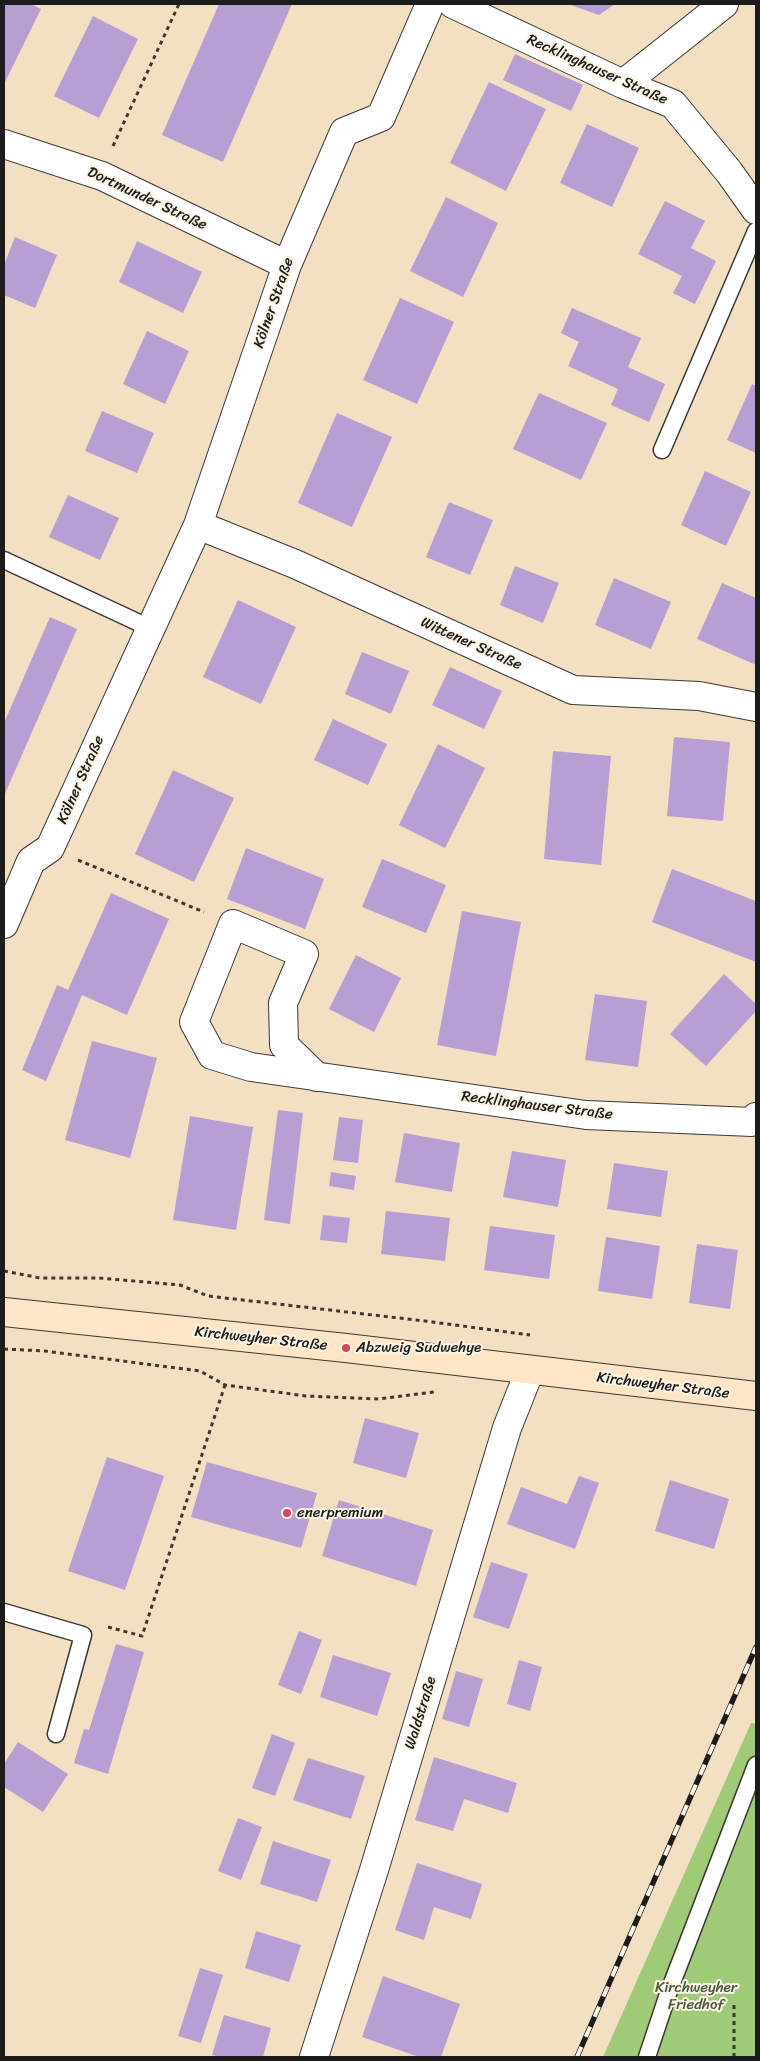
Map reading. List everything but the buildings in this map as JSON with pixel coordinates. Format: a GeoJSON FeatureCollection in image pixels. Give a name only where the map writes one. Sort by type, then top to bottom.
{"type":"FeatureCollection","features":[{"type":"Feature","properties":{"kind":"main road","name":"Kirchweyher Straße"},"geometry":{"type":"LineString","coordinates":[[4,1312],[336,1347],[756,1396]]}},
{"type":"Feature","properties":{"kind":"street","name":"Kölner Straße"},"geometry":{"type":"LineString","coordinates":[[4,924],[31,862],[50,848],[198,525],[287,265],[344,132],[381,117],[430,4]]}},
{"type":"Feature","properties":{"kind":"street","name":"Recklinghauser Straße"},"geometry":{"type":"LineString","coordinates":[[454,4],[623,84],[673,104],[729,172],[756,210]]}},
{"type":"Feature","properties":{"kind":"street"},"geometry":{"type":"LineString","coordinates":[[623,84],[724,4]]}},
{"type":"Feature","properties":{"kind":"street","name":"Dortmunder Straße"},"geometry":{"type":"LineString","coordinates":[[4,144],[102,176],[287,265]]}},
{"type":"Feature","properties":{"kind":"street","name":"Wittener Straße"},"geometry":{"type":"LineString","coordinates":[[198,525],[295,564],[573,690],[699,696],[756,707]]}},
{"type":"Feature","properties":{"kind":"street","name":"Recklinghauser Straße"},"geometry":{"type":"LineString","coordinates":[[232,924],[194,1022],[212,1055],[251,1067],[586,1115],[752,1122],[756,1118]]}},
{"type":"Feature","properties":{"kind":"street"},"geometry":{"type":"LineString","coordinates":[[232,924],[304,954],[283,1002],[284,1046],[317,1077]]}},
{"type":"Feature","properties":{"kind":"street","name":"Waldstraße"},"geometry":{"type":"LineString","coordinates":[[314,2057],[377,1861],[506,1428],[530,1370]]}},
{"type":"Feature","properties":{"kind":"lane"},"geometry":{"type":"LineString","coordinates":[[662,450],[756,231]]}},
{"type":"Feature","properties":{"kind":"lane"},"geometry":{"type":"LineString","coordinates":[[4,560],[150,628]]}},
{"type":"Feature","properties":{"kind":"lane"},"geometry":{"type":"LineString","coordinates":[[4,1612],[83,1635],[56,1734]]}},
{"type":"Feature","properties":{"kind":"lane"},"geometry":{"type":"LineString","coordinates":[[647,2057],[669,1991],[756,1765]]}},
{"type":"Feature","properties":{"kind":"path"},"geometry":{"type":"LineString","coordinates":[[102,176],[113,146],[179,4]]}},
{"type":"Feature","properties":{"kind":"path"},"geometry":{"type":"LineString","coordinates":[[50,848],[232,924]]}},
{"type":"Feature","properties":{"kind":"path"},"geometry":{"type":"LineString","coordinates":[[4,1271],[40,1278],[99,1278],[180,1285],[208,1296],[425,1321],[532,1336]]}},
{"type":"Feature","properties":{"kind":"path"},"geometry":{"type":"LineString","coordinates":[[4,1349],[44,1351],[200,1370],[225,1385],[306,1396],[379,1398],[434,1392],[443,1393]]}},
{"type":"Feature","properties":{"kind":"path"},"geometry":{"type":"LineString","coordinates":[[83,1635],[98,1624],[142,1636],[225,1385]]}},
{"type":"Feature","properties":{"kind":"path"},"geometry":{"type":"LineString","coordinates":[[734,2005],[734,2057]]}},
{"type":"Feature","properties":{"kind":"green space","name":"Kirchweyher Friedhof"},"geometry":{"type":"Polygon","coordinates":[[[751,1723],[756,1724],[756,2057],[603,2057],[751,1723]]]}},
{"type":"Feature","properties":{"kind":"railway"},"geometry":{"type":"LineString","coordinates":[[577,2057],[756,1647]]}},
{"type":"Feature","properties":{"kind":"place","name":"Abzweig Sudwehye"},"geometry":{"type":"Point","coordinates":[346,1348]}},
{"type":"Feature","properties":{"kind":"place","name":"enerpremium"},"geometry":{"type":"Point","coordinates":[287,1513]}}]}
